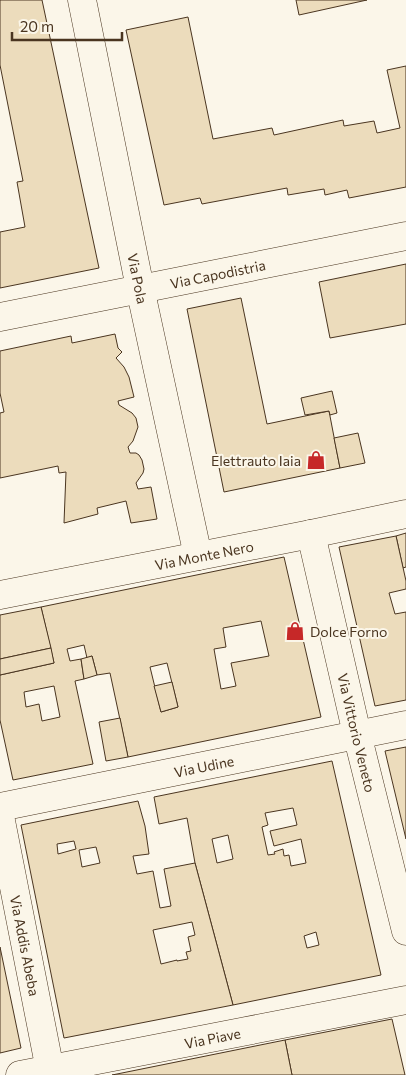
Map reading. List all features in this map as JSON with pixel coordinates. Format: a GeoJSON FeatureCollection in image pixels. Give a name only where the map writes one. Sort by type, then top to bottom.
{"type":"FeatureCollection","features":[{"type":"Feature","properties":{"kind":"street","name":"Via Pola"},"geometry":{"type":"LineString","coordinates":[[82,0],[140,288],[198,556]]}},
{"type":"Feature","properties":{"kind":"street","name":"Via Capodistria"},"geometry":{"type":"LineString","coordinates":[[0,316],[406,236]]}},
{"type":"Feature","properties":{"kind":"street","name":"Via Monte Nero"},"geometry":{"type":"LineString","coordinates":[[0,596],[406,514]]}},
{"type":"Feature","properties":{"kind":"street","name":"Via Vittorio Veneto"},"geometry":{"type":"LineString","coordinates":[[311,534],[357,734],[406,931]]}},
{"type":"Feature","properties":{"kind":"street","name":"Via Udine"},"geometry":{"type":"LineString","coordinates":[[0,807],[406,725]]}},
{"type":"Feature","properties":{"kind":"street","name":"Via Addis Abeba"},"geometry":{"type":"LineString","coordinates":[[0,816],[50,1072]]}},
{"type":"Feature","properties":{"kind":"street","name":"Via Piave"},"geometry":{"type":"LineString","coordinates":[[20,1075],[50,1072],[406,1000]]}},
{"type":"Feature","properties":{"kind":"building"},"geometry":{"type":"Polygon","coordinates":[[[0,0],[42,0],[99,268],[0,288],[0,232],[25,227],[17,182],[23,181],[0,65],[0,0]]]}},
{"type":"Feature","properties":{"kind":"building"},"geometry":{"type":"Polygon","coordinates":[[[296,0],[367,0],[299,15],[296,0]]]}},
{"type":"Feature","properties":{"kind":"building"},"geometry":{"type":"Polygon","coordinates":[[[188,17],[213,139],[272,128],[274,135],[343,120],[344,126],[374,121],[377,133],[400,128],[387,70],[406,66],[406,187],[349,198],[347,190],[325,195],[324,189],[288,195],[287,188],[202,204],[200,198],[164,205],[126,30],[188,17]]]}},
{"type":"Feature","properties":{"kind":"building"},"geometry":{"type":"Polygon","coordinates":[[[406,264],[406,324],[330,338],[319,282],[406,264]]]}},
{"type":"Feature","properties":{"kind":"building"},"geometry":{"type":"Polygon","coordinates":[[[241,298],[267,424],[329,411],[340,468],[224,492],[187,309],[241,298]]]}},
{"type":"Feature","properties":{"kind":"building"},"geometry":{"type":"Polygon","coordinates":[[[115,334],[118,348],[122,352],[116,358],[124,367],[129,377],[134,397],[118,401],[119,405],[132,413],[136,418],[138,427],[133,441],[128,447],[130,453],[139,455],[144,469],[136,483],[138,489],[151,487],[157,519],[131,523],[126,501],[97,508],[98,514],[64,523],[66,472],[59,473],[58,466],[0,478],[0,413],[4,412],[0,393],[0,351],[71,336],[72,343],[115,334]]]}},
{"type":"Feature","properties":{"kind":"building"},"geometry":{"type":"Polygon","coordinates":[[[332,391],[337,413],[330,415],[329,411],[305,415],[301,398],[332,391]]]}},
{"type":"Feature","properties":{"kind":"building"},"geometry":{"type":"Polygon","coordinates":[[[358,433],[365,463],[340,468],[334,438],[358,433]]]}},
{"type":"Feature","properties":{"kind":"building"},"geometry":{"type":"Polygon","coordinates":[[[406,533],[406,567],[403,568],[396,536],[406,533]]]}},
{"type":"Feature","properties":{"kind":"building"},"geometry":{"type":"Polygon","coordinates":[[[396,536],[406,589],[389,593],[395,614],[406,612],[406,700],[375,706],[339,547],[396,536]]]}},
{"type":"Feature","properties":{"kind":"building"},"geometry":{"type":"Polygon","coordinates":[[[284,557],[321,717],[128,757],[110,673],[97,675],[92,656],[87,658],[84,645],[67,649],[70,661],[81,659],[84,679],[75,681],[93,764],[13,780],[0,720],[0,675],[54,663],[41,607],[284,557]],[[261,621],[223,628],[226,647],[214,649],[221,689],[236,686],[231,663],[269,656],[261,621]],[[167,663],[150,667],[161,712],[178,707],[167,663]],[[54,686],[24,692],[26,707],[39,704],[42,721],[60,717],[54,686]]]}},
{"type":"Feature","properties":{"kind":"building"},"geometry":{"type":"Polygon","coordinates":[[[41,607],[51,648],[0,659],[0,615],[41,607]]]}},
{"type":"Feature","properties":{"kind":"building"},"geometry":{"type":"Polygon","coordinates":[[[51,648],[54,663],[0,675],[0,659],[51,648]]]}},
{"type":"Feature","properties":{"kind":"building"},"geometry":{"type":"Polygon","coordinates":[[[92,656],[97,675],[84,679],[81,659],[92,656]]]}},
{"type":"Feature","properties":{"kind":"building"},"geometry":{"type":"Polygon","coordinates":[[[172,682],[178,707],[161,712],[154,686],[172,682]]]}},
{"type":"Feature","properties":{"kind":"building"},"geometry":{"type":"Polygon","coordinates":[[[120,718],[128,757],[106,761],[99,722],[120,718]]]}},
{"type":"Feature","properties":{"kind":"building"},"geometry":{"type":"Polygon","coordinates":[[[406,747],[406,839],[385,751],[406,747]]]}},
{"type":"Feature","properties":{"kind":"building"},"geometry":{"type":"Polygon","coordinates":[[[332,761],[381,975],[233,1005],[195,863],[187,818],[159,824],[154,797],[332,761]],[[293,808],[265,813],[268,825],[262,827],[268,855],[275,854],[274,852],[283,849],[284,856],[289,855],[291,866],[306,863],[301,839],[274,846],[270,831],[297,825],[293,808]],[[228,835],[212,839],[217,863],[233,859],[228,835]],[[316,932],[304,936],[307,948],[319,945],[316,932]]]}},
{"type":"Feature","properties":{"kind":"building"},"geometry":{"type":"Polygon","coordinates":[[[138,801],[145,826],[149,854],[133,856],[137,874],[153,871],[160,908],[171,906],[164,869],[195,863],[233,1005],[64,1038],[21,825],[138,801]],[[74,841],[57,844],[58,854],[76,849],[74,841]],[[96,847],[79,850],[82,867],[100,863],[96,847]],[[192,922],[153,930],[161,964],[188,959],[186,952],[191,951],[188,937],[195,935],[192,922]]]}},
{"type":"Feature","properties":{"kind":"building"},"geometry":{"type":"Polygon","coordinates":[[[0,947],[21,1048],[0,1053],[0,947]]]}},
{"type":"Feature","properties":{"kind":"building"},"geometry":{"type":"Polygon","coordinates":[[[392,1019],[405,1075],[292,1075],[285,1040],[392,1019]]]}},
{"type":"Feature","properties":{"kind":"building"},"geometry":{"type":"Polygon","coordinates":[[[285,1040],[292,1075],[112,1075],[285,1040]]]}},
{"type":"Feature","properties":{"kind":"place","name":"Elettrauto Iaia"},"geometry":{"type":"Point","coordinates":[316,460]}},
{"type":"Feature","properties":{"kind":"place","name":"Dolce Forno"},"geometry":{"type":"Point","coordinates":[295,631]}}]}
